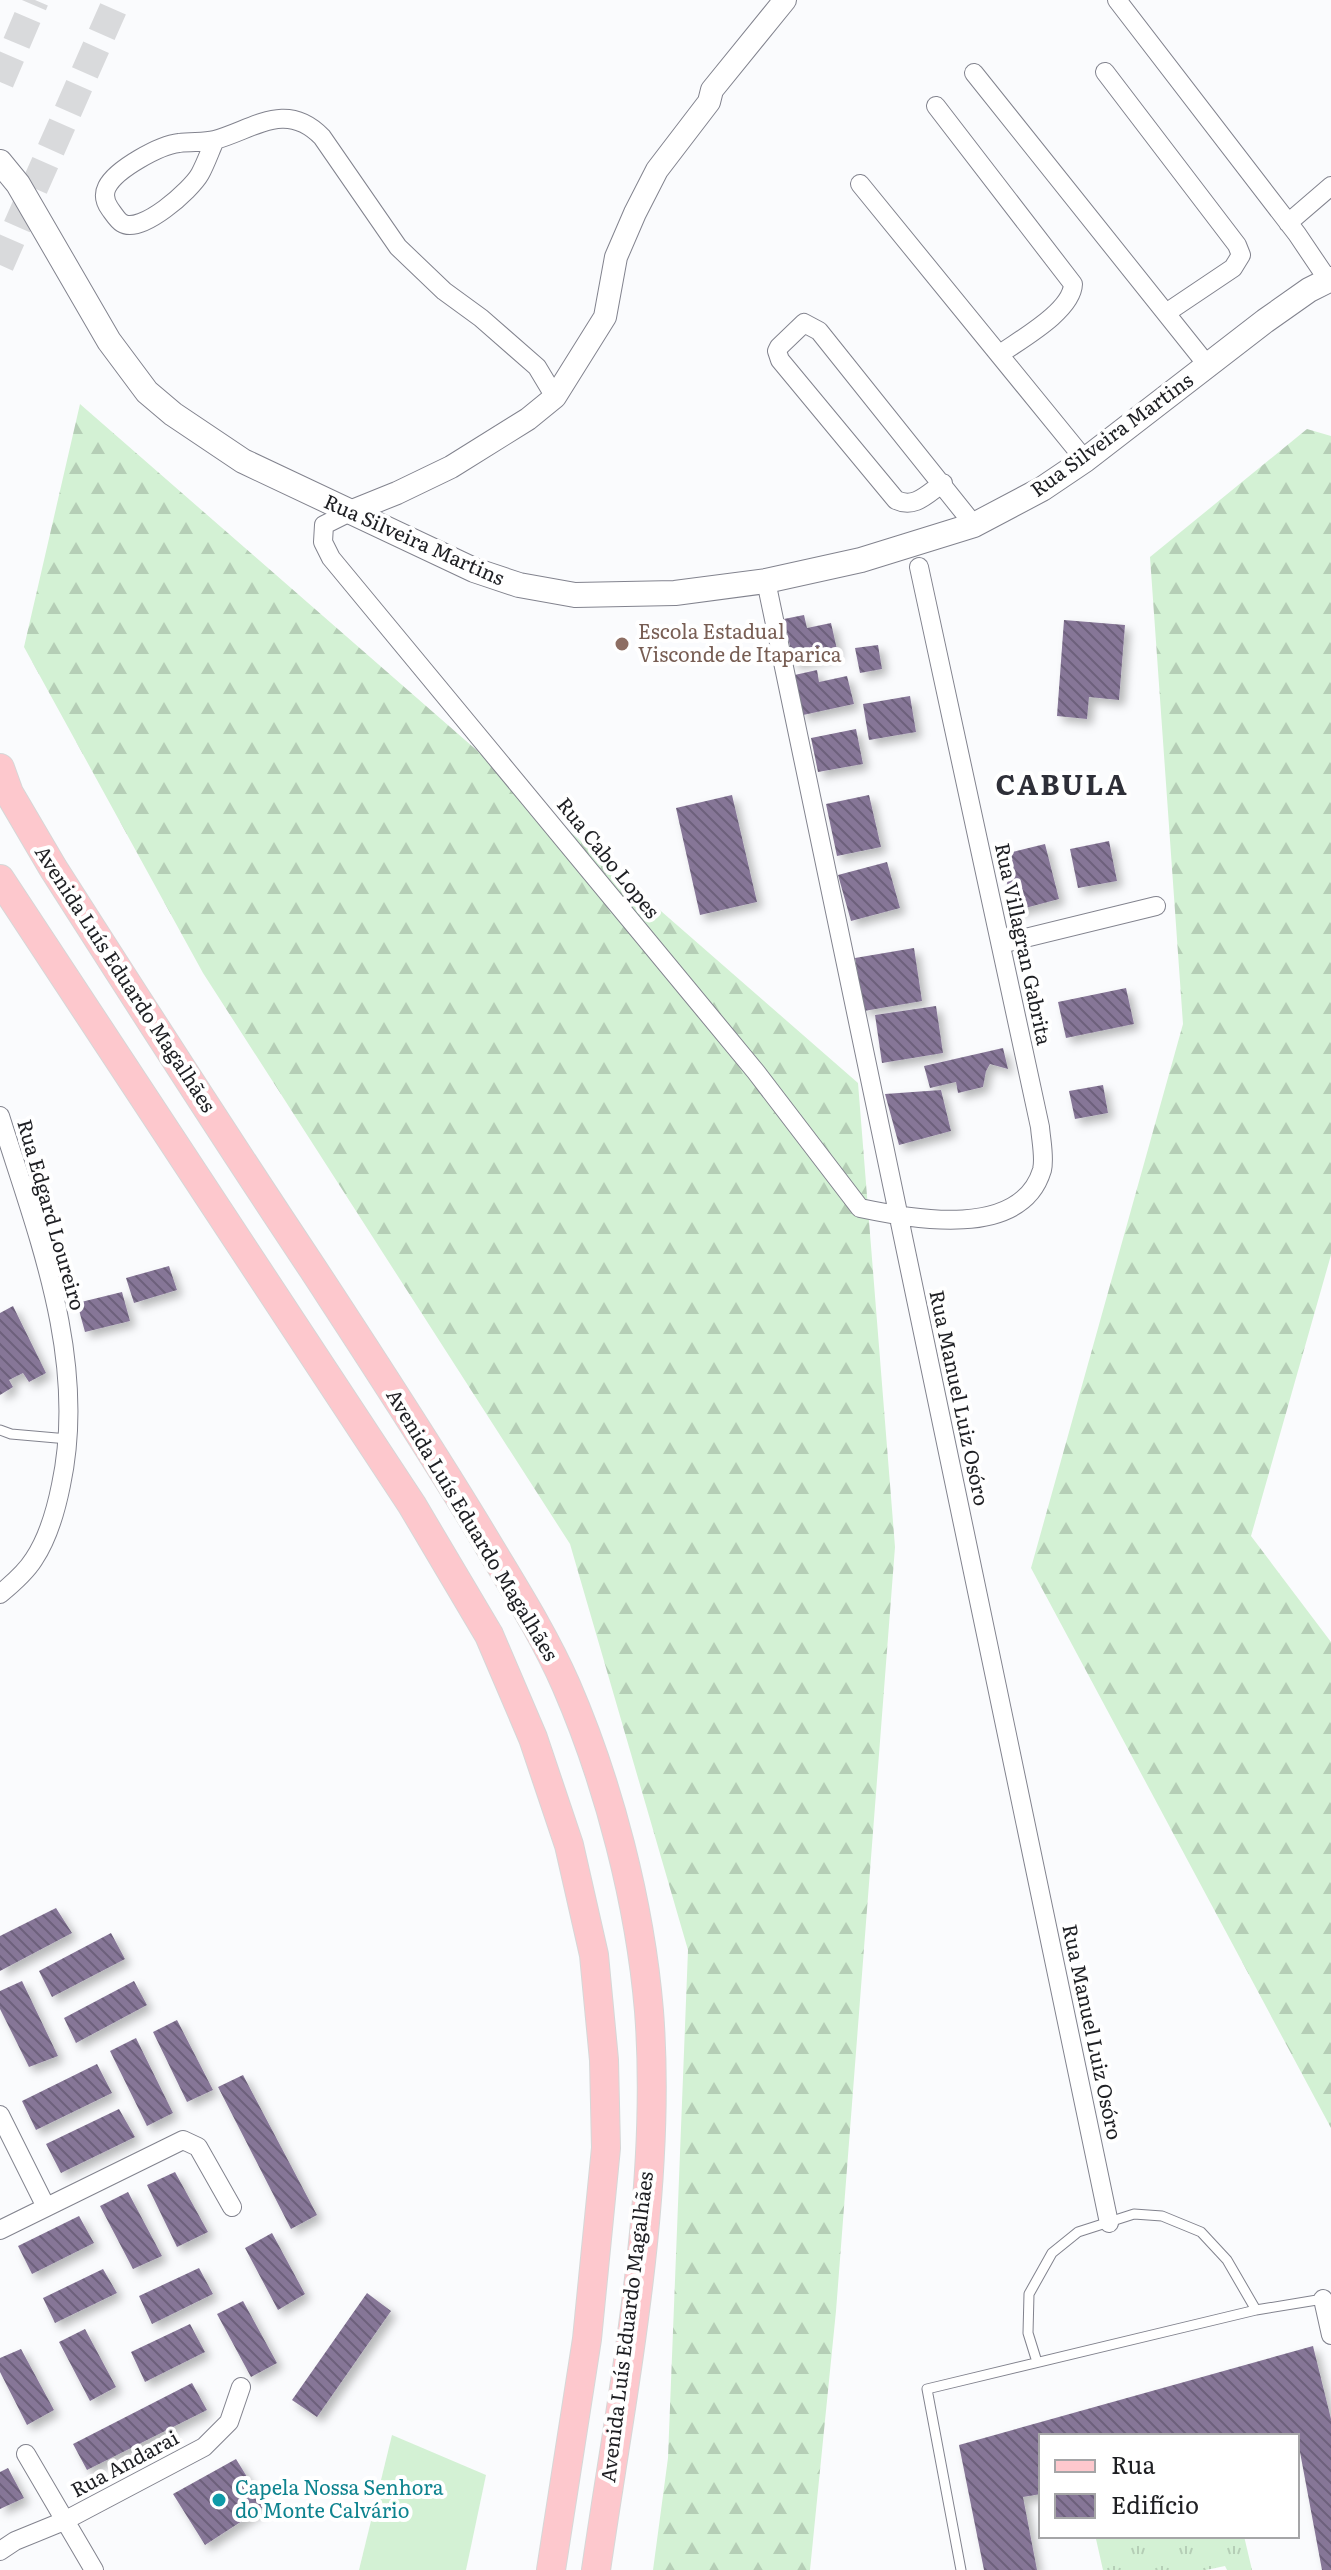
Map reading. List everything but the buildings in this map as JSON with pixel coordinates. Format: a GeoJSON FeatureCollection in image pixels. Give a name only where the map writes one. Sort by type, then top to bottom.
{"type":"FeatureCollection","features":[{"type":"Feature","properties":{"kind":"main road","name":"Rua Silveira Martins"},"geometry":{"type":"LineString","coordinates":[[0,162],[18,184],[109,341],[147,392],[173,414],[230,454],[474,570],[519,585],[575,595],[675,593],[766,581],[861,560],[974,525],[1042,489],[1085,460],[1265,321],[1330,280]]}},
{"type":"Feature","properties":{"kind":"main road","name":"Avenida Luís Eduardo Magalhães"},"geometry":{"type":"LineString","coordinates":[[0,768],[9,793],[53,868],[436,1457],[526,1608],[566,1685],[592,1757],[625,1860],[649,2011],[651,2093],[644,2223],[596,2570]]}},
{"type":"Feature","properties":{"kind":"main road","name":"Avenida Luís Eduardo Magalhães"},"geometry":{"type":"LineString","coordinates":[[0,879],[412,1505],[481,1622],[533,1738],[569,1845],[594,1955],[604,2060],[606,2148],[587,2339],[551,2570]]}},
{"type":"Feature","properties":{"kind":"street"},"geometry":{"type":"LineString","coordinates":[[350,512],[451,467],[528,419],[555,397],[605,317],[616,257],[657,170],[768,32],[769,22],[785,0]]}},
{"type":"Feature","properties":{"kind":"street"},"geometry":{"type":"LineString","coordinates":[[1117,0],[1330,280]]}},
{"type":"Feature","properties":{"kind":"street"},"geometry":{"type":"LineString","coordinates":[[1105,72],[1237,245],[1241,255],[1233,268],[1166,313]]}},
{"type":"Feature","properties":{"kind":"street"},"geometry":{"type":"LineString","coordinates":[[974,73],[1208,366]]}},
{"type":"Feature","properties":{"kind":"street"},"geometry":{"type":"LineString","coordinates":[[936,106],[1073,284],[1073,293],[1061,309],[1000,354]]}},
{"type":"Feature","properties":{"kind":"street"},"geometry":{"type":"LineString","coordinates":[[215,140],[200,174],[190,188],[143,222],[132,226],[121,223],[109,207],[105,199],[107,188],[113,180],[160,148],[177,143],[215,140],[253,124],[300,121],[313,128],[398,247],[444,291],[481,318],[537,367],[555,397]]}},
{"type":"Feature","properties":{"kind":"street"},"geometry":{"type":"LineString","coordinates":[[860,184],[1085,460]]}},
{"type":"Feature","properties":{"kind":"street"},"geometry":{"type":"LineString","coordinates":[[1288,223],[1331,186]]}},
{"type":"Feature","properties":{"kind":"street"},"geometry":{"type":"LineString","coordinates":[[943,483],[913,504],[896,500],[780,360],[779,347],[804,323],[816,328],[943,483],[974,525]]}},
{"type":"Feature","properties":{"kind":"street","name":"Rua Cabo Lopes"},"geometry":{"type":"LineString","coordinates":[[350,512],[324,525],[323,542],[331,558],[756,1072],[860,1208],[899,1216]]}},
{"type":"Feature","properties":{"kind":"street","name":"Rua Villagran Gabrita"},"geometry":{"type":"LineString","coordinates":[[899,1216],[978,1218],[1012,1209],[1032,1191],[1043,1168],[1040,1127],[919,567]]}},
{"type":"Feature","properties":{"kind":"street","name":"Rua Manuel Luiz Osóro"},"geometry":{"type":"LineString","coordinates":[[766,581],[1109,2223]]}},
{"type":"Feature","properties":{"kind":"street"},"geometry":{"type":"LineString","coordinates":[[1001,944],[1156,906]]}},
{"type":"Feature","properties":{"kind":"street","name":"Rua Edgard Loureiro"},"geometry":{"type":"LineString","coordinates":[[0,1116],[49,1272],[65,1354],[69,1416],[66,1462],[55,1513],[34,1559],[0,1594]]}},
{"type":"Feature","properties":{"kind":"street"},"geometry":{"type":"LineString","coordinates":[[0,2115],[46,2207]]}},
{"type":"Feature","properties":{"kind":"street"},"geometry":{"type":"LineString","coordinates":[[0,2230],[183,2140],[198,2147],[232,2207]]}},
{"type":"Feature","properties":{"kind":"street"},"geometry":{"type":"LineString","coordinates":[[1323,2299],[1331,2335]]}},
{"type":"Feature","properties":{"kind":"street","name":"Rua Andarai"},"geometry":{"type":"LineString","coordinates":[[0,2551],[204,2447],[229,2422],[241,2387]]}},
{"type":"Feature","properties":{"kind":"street"},"geometry":{"type":"LineString","coordinates":[[26,2454],[94,2570]]}},
{"type":"Feature","properties":{"kind":"lane"},"geometry":{"type":"LineString","coordinates":[[0,1430],[11,1434],[68,1439]]}},
{"type":"Feature","properties":{"kind":"lane"},"geometry":{"type":"LineString","coordinates":[[1037,2362],[1028,2333],[1029,2294],[1052,2253],[1078,2232],[1134,2214],[1162,2216],[1201,2232],[1227,2260],[1256,2310]]}},
{"type":"Feature","properties":{"kind":"lane"},"geometry":{"type":"LineString","coordinates":[[961,2570],[927,2389],[1256,2310],[1323,2299]]}},
{"type":"Feature","properties":{"kind":"green space"},"geometry":{"type":"Polygon","coordinates":[[[80,404],[858,1083],[895,1547],[836,2311],[810,2570],[653,2570],[668,2458],[688,1950],[570,1544],[203,973],[24,647],[80,404]]]}},
{"type":"Feature","properties":{"kind":"green space"},"geometry":{"type":"Polygon","coordinates":[[[1307,429],[1331,436],[1331,1255],[1251,1536],[1331,1642],[1331,2128],[1031,1568],[1183,1024],[1150,557],[1307,429]]]}},
{"type":"Feature","properties":{"kind":"green space"},"geometry":{"type":"Polygon","coordinates":[[[392,2435],[486,2475],[466,2570],[359,2570],[392,2435]]]}},
{"type":"Feature","properties":{"kind":"green space"},"geometry":{"type":"Polygon","coordinates":[[[1244,2538],[1252,2570],[1227,2570],[1225,2566],[1206,2570],[1103,2570],[1096,2539],[1244,2538]]]}},
{"type":"Feature","properties":{"kind":"tunnel"},"geometry":{"type":"LineString","coordinates":[[0,82],[35,0]]}},
{"type":"Feature","properties":{"kind":"tunnel"},"geometry":{"type":"LineString","coordinates":[[0,265],[117,0]]}},
{"type":"Feature","properties":{"kind":"place","name":"Escola Estadual Visconde de Itaparica"},"geometry":{"type":"Point","coordinates":[622,644]}},
{"type":"Feature","properties":{"kind":"place","name":"Capela Nossa Senhora do Monte Calvário"},"geometry":{"type":"Point","coordinates":[219,2500]}},
{"type":"Feature","properties":{"kind":"district","name":"CABULA"},"geometry":{"type":"Point","coordinates":[1062,785]}}]}
